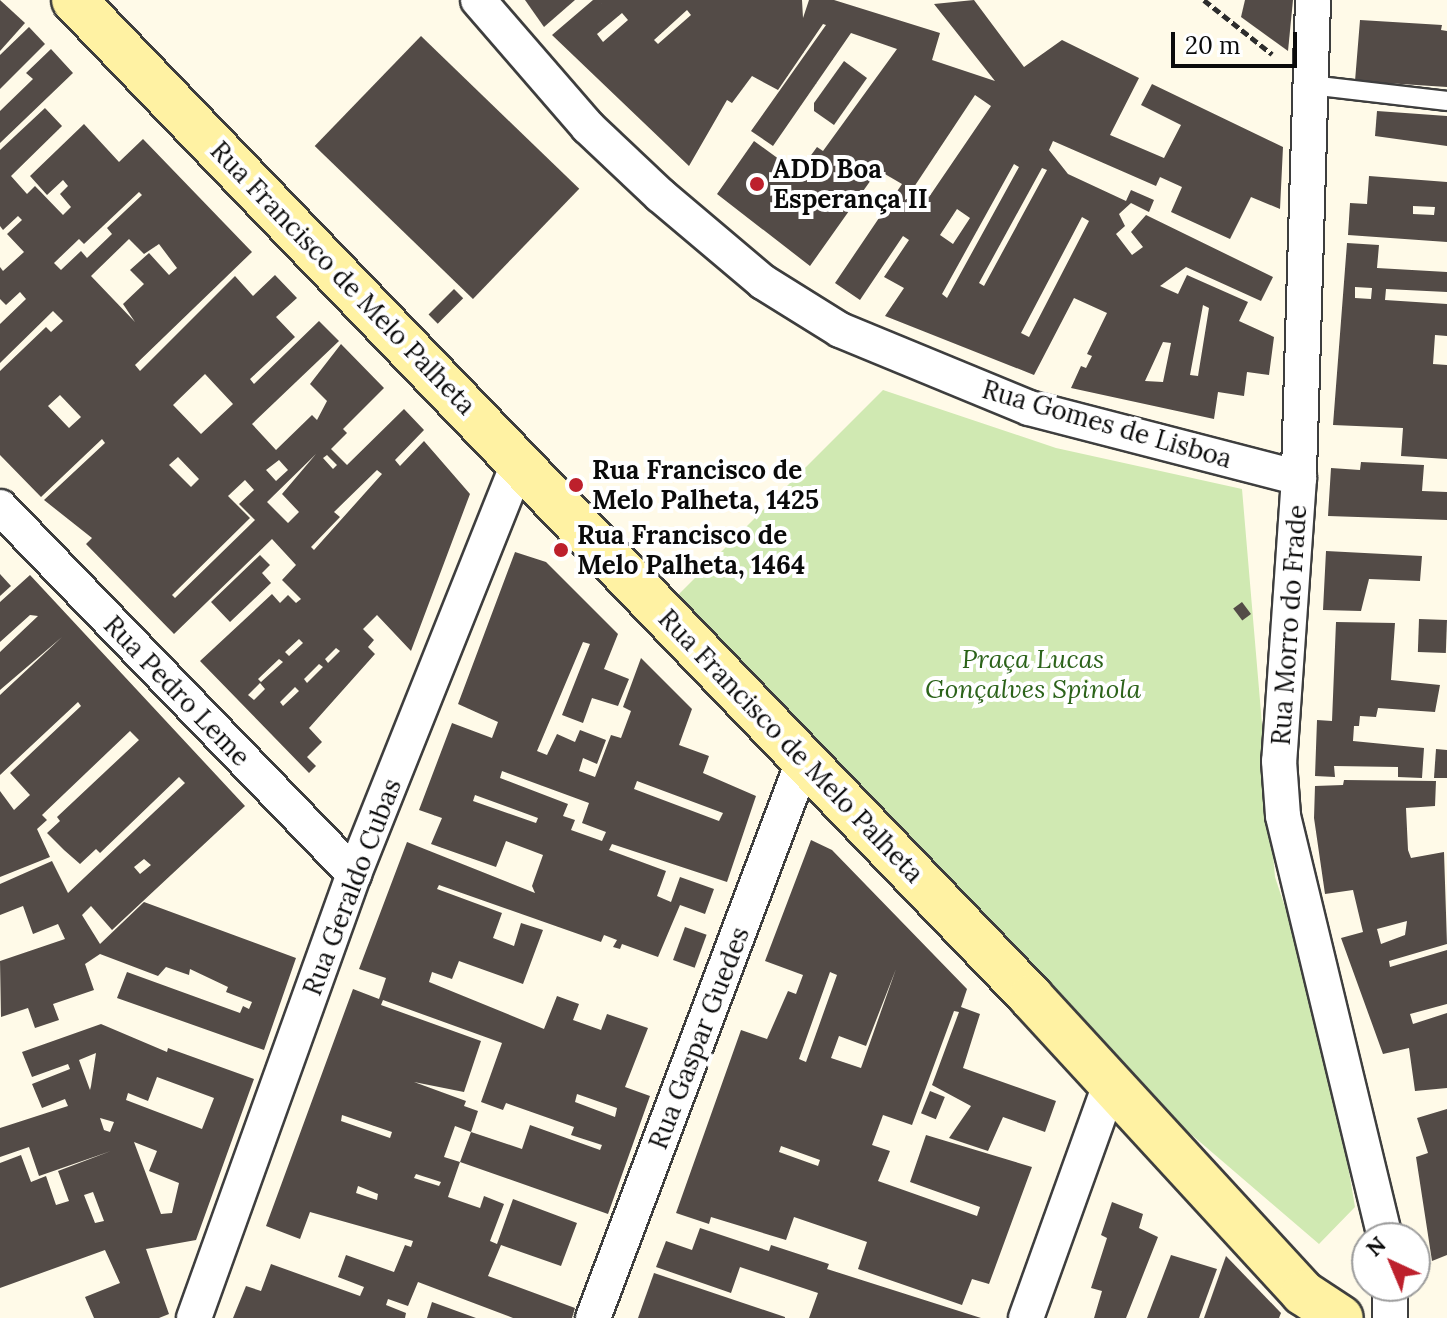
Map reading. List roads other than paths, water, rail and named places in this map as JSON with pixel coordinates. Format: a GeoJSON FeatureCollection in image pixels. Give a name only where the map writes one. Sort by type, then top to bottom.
{"type":"FeatureCollection","features":[{"type":"Feature","properties":{"kind":"main road","name":"Rua Francisco de Melo Palheta"},"geometry":{"type":"LineString","coordinates":[[74,0],[804,759],[1111,1082],[1303,1293],[1341,1318]]}},
{"type":"Feature","properties":{"kind":"street","name":"Rua Gomes de Lisboa"},"geometry":{"type":"LineString","coordinates":[[478,0],[588,127],[660,195],[763,282],[840,330],[1029,408],[1299,478]]}},
{"type":"Feature","properties":{"kind":"street","name":"Rua Morro do Frade"},"geometry":{"type":"LineString","coordinates":[[1313,0],[1299,478],[1279,761],[1283,816],[1381,1222]]}},
{"type":"Feature","properties":{"kind":"street","name":"Rua Geraldo Cubas"},"geometry":{"type":"LineString","coordinates":[[194,1318],[354,874],[519,461]]}},
{"type":"Feature","properties":{"kind":"street","name":"Rua Pedro Leme"},"geometry":{"type":"LineString","coordinates":[[0,507],[354,874]]}},
{"type":"Feature","properties":{"kind":"street","name":"Rua Gaspar Guedes"},"geometry":{"type":"LineString","coordinates":[[593,1318],[804,759]]}},
{"type":"Feature","properties":{"kind":"street"},"geometry":{"type":"LineString","coordinates":[[1026,1318],[1111,1082]]}},
{"type":"Feature","properties":{"kind":"lane"},"geometry":{"type":"LineString","coordinates":[[1311,85],[1447,101]]}},
{"type":"Feature","properties":{"kind":"place","name":"ADD Boa Esperança II"},"geometry":{"type":"Point","coordinates":[757,184]}},
{"type":"Feature","properties":{"kind":"place","name":"Rua Francisco de Melo Palheta, 1425"},"geometry":{"type":"Point","coordinates":[576,485]}},
{"type":"Feature","properties":{"kind":"place","name":"Rua Francisco de Melo Palheta, 1464"},"geometry":{"type":"Point","coordinates":[561,550]}},
{"type":"Feature","properties":{"kind":"park label","name":"Praça Lucas Gonçalves Spinola"},"geometry":{"type":"Point","coordinates":[1033,674]}}]}
